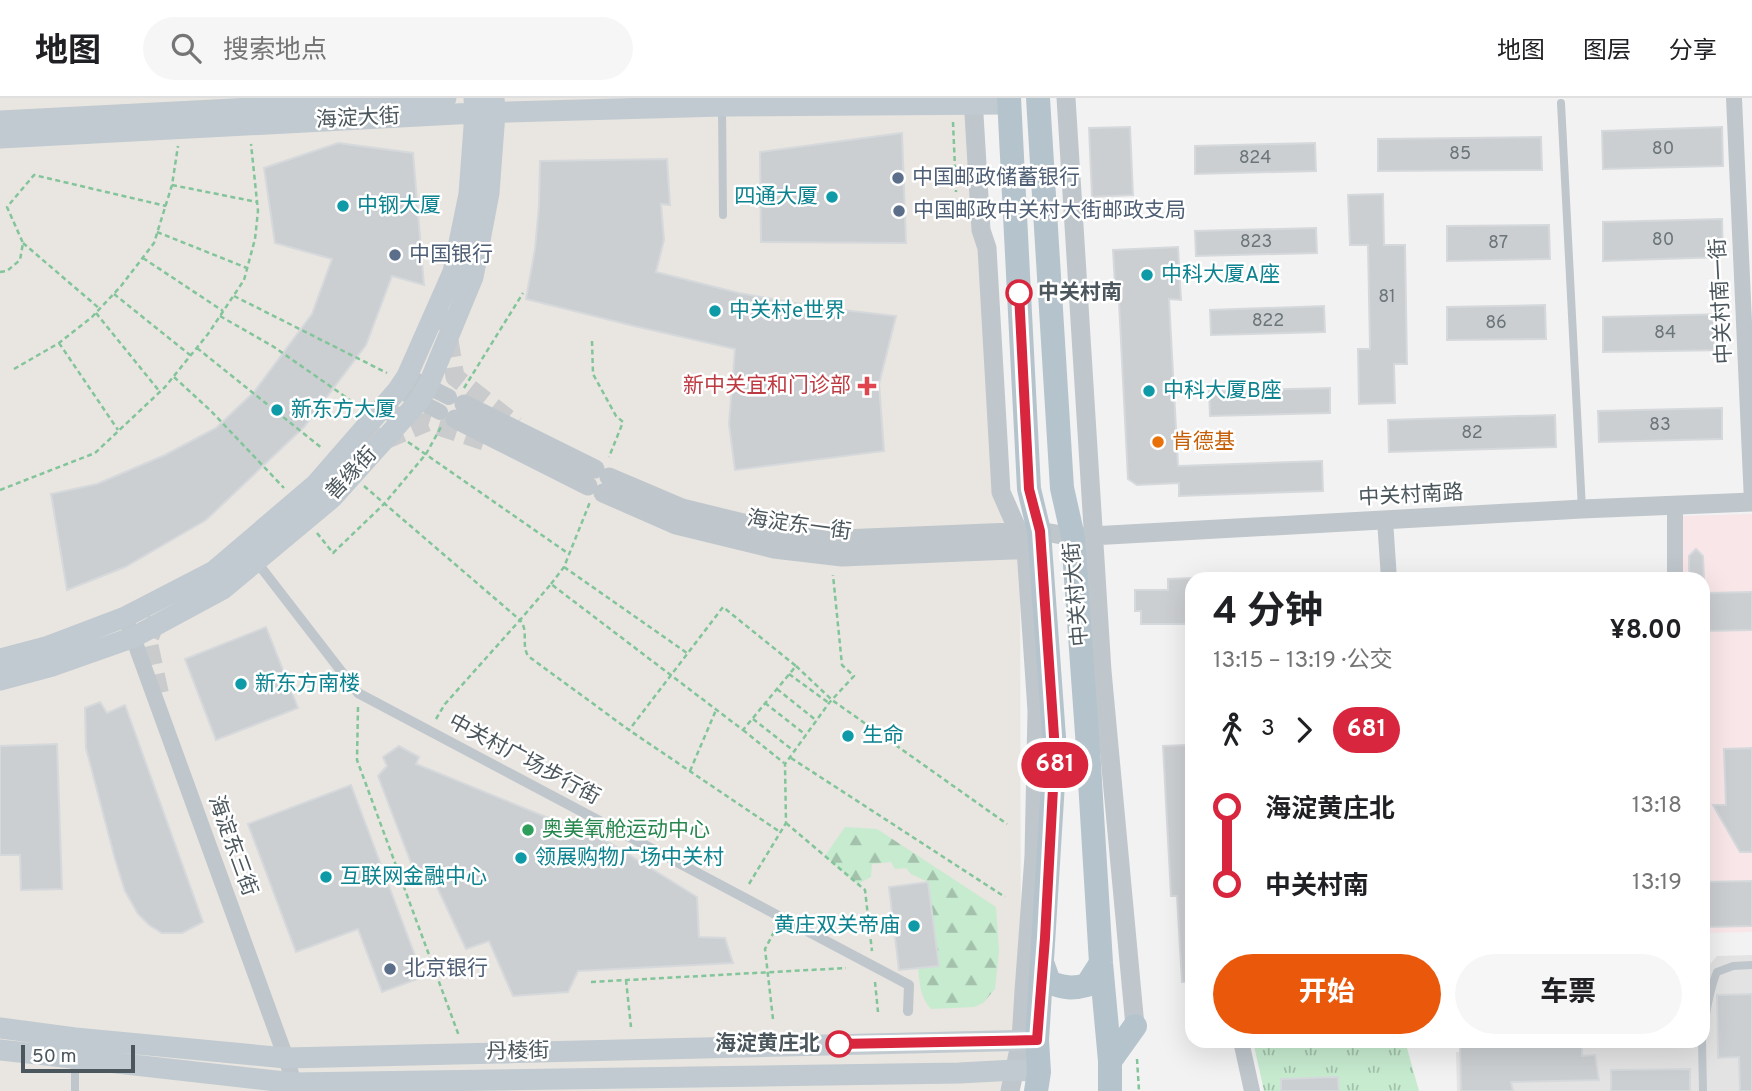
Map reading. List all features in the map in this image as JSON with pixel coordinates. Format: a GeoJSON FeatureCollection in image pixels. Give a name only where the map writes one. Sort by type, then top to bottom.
{"type":"FeatureCollection","features":[{"type":"Feature","properties":{"kind":"main road","name":"海淀大街"},"geometry":{"type":"LineString","coordinates":[[0,121],[446,98]]}},
{"type":"Feature","properties":{"kind":"main road","name":"中关村大街"},"geometry":{"type":"LineString","coordinates":[[1038,98],[1062,488],[1084,537],[1088,748],[1110,1091]]}},
{"type":"Feature","properties":{"kind":"main road","name":"海淀大街"},"geometry":{"type":"LineString","coordinates":[[0,138],[250,125],[485,106],[1009,101]]}},
{"type":"Feature","properties":{"kind":"main road","name":"中关村大街"},"geometry":{"type":"LineString","coordinates":[[1009,101],[1031,540],[1055,751],[1043,965],[1029,1040],[1025,1081]]}},
{"type":"Feature","properties":{"kind":"main road","name":"善缘街"},"geometry":{"type":"LineString","coordinates":[[0,659],[46,647],[125,617],[214,571],[316,484],[402,383],[453,272],[485,106]]}},
{"type":"Feature","properties":{"kind":"main road","name":"善缘街"},"geometry":{"type":"LineString","coordinates":[[0,680],[52,666],[134,637],[223,589],[332,498],[423,393],[473,277],[489,193],[485,106]]}},
{"type":"Feature","properties":{"kind":"main road"},"geometry":{"type":"LineString","coordinates":[[1043,965],[1049,982],[1061,987],[1076,988],[1087,985],[1101,963]]}},
{"type":"Feature","properties":{"kind":"main road"},"geometry":{"type":"LineString","coordinates":[[1110,1061],[1135,1026]]}},
{"type":"Feature","properties":{"kind":"main road","name":"丹棱街"},"geometry":{"type":"LineString","coordinates":[[0,1028],[75,1048],[294,1087],[522,1085],[969,1073],[1025,1081]]}},
{"type":"Feature","properties":{"kind":"main road","name":"丹棱街"},"geometry":{"type":"LineString","coordinates":[[0,1051],[75,1048],[286,1058],[1029,1040]]}},
{"type":"Feature","properties":{"kind":"street","name":"中关村大街"},"geometry":{"type":"LineString","coordinates":[[1066,98],[1084,537],[1102,671],[1135,1026]]}},
{"type":"Feature","properties":{"kind":"street","name":"中关村南一街"},"geometry":{"type":"LineString","coordinates":[[1734,98],[1752,502]]}},
{"type":"Feature","properties":{"kind":"street"},"geometry":{"type":"LineString","coordinates":[[973,101],[981,230],[987,248],[1000,492],[1031,540]]}},
{"type":"Feature","properties":{"kind":"street","name":"海淀东一街"},"geometry":{"type":"LineString","coordinates":[[402,383],[599,481],[676,525],[774,550],[842,557],[1031,540]]}},
{"type":"Feature","properties":{"kind":"street","name":"海淀东一街"},"geometry":{"type":"LineString","coordinates":[[599,481],[682,508],[776,531],[842,539],[1031,540]]}},
{"type":"Feature","properties":{"kind":"street","name":"中关村南路"},"geometry":{"type":"LineString","coordinates":[[1031,540],[1752,502]]}},
{"type":"Feature","properties":{"kind":"street"},"geometry":{"type":"LineString","coordinates":[[1675,505],[1675,572]]}},
{"type":"Feature","properties":{"kind":"street"},"geometry":{"type":"LineString","coordinates":[[1385,520],[1389,572]]}},
{"type":"Feature","properties":{"kind":"street","name":"中关村大街"},"geometry":{"type":"LineString","coordinates":[[1029,1040],[1037,755],[1031,540]]}},
{"type":"Feature","properties":{"kind":"street","name":"中关村广场步行街"},"geometry":{"type":"LineString","coordinates":[[256,561],[358,693],[909,985],[908,1011]]}},
{"type":"Feature","properties":{"kind":"street","name":"海淀东三街"},"geometry":{"type":"LineString","coordinates":[[125,617],[286,1058],[294,1087]]}},
{"type":"Feature","properties":{"kind":"street"},"geometry":{"type":"LineString","coordinates":[[1243,1048],[1252,1091]]}},
{"type":"Feature","properties":{"kind":"lane"},"geometry":{"type":"LineString","coordinates":[[717,102],[723,215]]}},
{"type":"Feature","properties":{"kind":"lane"},"geometry":{"type":"LineString","coordinates":[[1561,103],[1582,509]]}},
{"type":"Feature","properties":{"kind":"lane"},"geometry":{"type":"LineString","coordinates":[[1710,994],[1717,972],[1733,966],[1752,965]]}},
{"type":"Feature","properties":{"kind":"lane"},"geometry":{"type":"LineString","coordinates":[[75,1048],[75,1091]]}},
{"type":"Feature","properties":{"kind":"lane"},"geometry":{"type":"LineString","coordinates":[[1702,1048],[1703,1091]]}},
{"type":"Feature","properties":{"kind":"path"},"geometry":{"type":"LineString","coordinates":[[0,490],[95,453],[161,392],[220,316],[244,280],[255,239],[258,211],[250,125]]}},
{"type":"Feature","properties":{"kind":"path"},"geometry":{"type":"LineString","coordinates":[[14,369],[59,343],[98,311],[154,243],[172,185],[178,142]]}},
{"type":"Feature","properties":{"kind":"path"},"geometry":{"type":"LineString","coordinates":[[954,147],[956,192]]}},
{"type":"Feature","properties":{"kind":"path"},"geometry":{"type":"LineString","coordinates":[[161,392],[98,311],[23,243],[7,207],[34,175],[166,206]]}},
{"type":"Feature","properties":{"kind":"path"},"geometry":{"type":"LineString","coordinates":[[172,185],[257,202]]}},
{"type":"Feature","properties":{"kind":"path"},"geometry":{"type":"LineString","coordinates":[[157,232],[247,268]]}},
{"type":"Feature","properties":{"kind":"path"},"geometry":{"type":"LineString","coordinates":[[0,272],[7,271],[20,260],[23,243]]}},
{"type":"Feature","properties":{"kind":"path"},"geometry":{"type":"LineString","coordinates":[[143,258],[223,311]]}},
{"type":"Feature","properties":{"kind":"path"},"geometry":{"type":"LineString","coordinates":[[332,553],[384,504],[426,454],[523,293]]}},
{"type":"Feature","properties":{"kind":"path"},"geometry":{"type":"LineString","coordinates":[[114,294],[191,356]]}},
{"type":"Feature","properties":{"kind":"path"},"geometry":{"type":"LineString","coordinates":[[233,296],[365,361]]}},
{"type":"Feature","properties":{"kind":"path"},"geometry":{"type":"LineString","coordinates":[[220,316],[274,347],[346,397]]}},
{"type":"Feature","properties":{"kind":"path"},"geometry":{"type":"LineString","coordinates":[[59,343],[119,431]]}},
{"type":"Feature","properties":{"kind":"path"},"geometry":{"type":"LineString","coordinates":[[197,348],[309,436]]}},
{"type":"Feature","properties":{"kind":"path"},"geometry":{"type":"LineString","coordinates":[[174,377],[211,411],[278,481]]}},
{"type":"Feature","properties":{"kind":"path"},"geometry":{"type":"LineString","coordinates":[[426,454],[569,554]]}},
{"type":"Feature","properties":{"kind":"path"},"geometry":{"type":"LineString","coordinates":[[384,504],[520,620],[524,625],[524,648],[528,656],[629,730],[780,832]]}},
{"type":"Feature","properties":{"kind":"path"},"geometry":{"type":"LineString","coordinates":[[741,896],[786,822],[785,764],[831,702],[854,677],[842,665],[832,556]]}},
{"type":"Feature","properties":{"kind":"path"},"geometry":{"type":"LineString","coordinates":[[564,567],[687,653]]}},
{"type":"Feature","properties":{"kind":"path"},"geometry":{"type":"LineString","coordinates":[[429,731],[445,704],[551,584],[785,764]]}},
{"type":"Feature","properties":{"kind":"path"},"geometry":{"type":"LineString","coordinates":[[629,730],[723,607],[796,666],[831,702]]}},
{"type":"Feature","properties":{"kind":"path"},"geometry":{"type":"LineString","coordinates":[[741,728],[743,730],[753,719],[796,666]]}},
{"type":"Feature","properties":{"kind":"path"},"geometry":{"type":"LineString","coordinates":[[789,674],[1007,824]]}},
{"type":"Feature","properties":{"kind":"path"},"geometry":{"type":"LineString","coordinates":[[777,689],[817,721]]}},
{"type":"Feature","properties":{"kind":"path"},"geometry":{"type":"LineString","coordinates":[[358,693],[358,760],[459,1037]]}},
{"type":"Feature","properties":{"kind":"path"},"geometry":{"type":"LineString","coordinates":[[765,703],[806,736]]}},
{"type":"Feature","properties":{"kind":"path"},"geometry":{"type":"LineString","coordinates":[[690,771],[716,710]]}},
{"type":"Feature","properties":{"kind":"path"},"geometry":{"type":"LineString","coordinates":[[753,719],[795,752]]}},
{"type":"Feature","properties":{"kind":"path"},"geometry":{"type":"LineString","coordinates":[[791,758],[1005,897]]}},
{"type":"Feature","properties":{"kind":"path"},"geometry":{"type":"LineString","coordinates":[[786,822],[865,890],[878,1012]]}},
{"type":"Feature","properties":{"kind":"path"},"geometry":{"type":"LineString","coordinates":[[773,1019],[765,949],[781,917]]}},
{"type":"Feature","properties":{"kind":"path"},"geometry":{"type":"LineString","coordinates":[[591,982],[874,966]]}},
{"type":"Feature","properties":{"kind":"path"},"geometry":{"type":"LineString","coordinates":[[626,980],[631,1027]]}},
{"type":"Feature","properties":{"kind":"shaded area"},"geometry":{"type":"Polygon","coordinates":[[[0,98],[973,98],[1001,492],[1020,549],[1021,1040],[1010,1091],[0,1091],[0,98]]]}},
{"type":"Feature","properties":{"kind":"shaded area"},"geometry":{"type":"Polygon","coordinates":[[[1752,514],[1752,932],[1710,933],[1710,572],[1682,572],[1680,516],[1752,514]]]}},
{"type":"Feature","properties":{"kind":"shaded area"},"geometry":{"type":"Polygon","coordinates":[[[1752,955],[1752,1091],[1457,1091],[1456,1052],[1547,1048],[1710,1048],[1710,964],[1717,956],[1752,955]]]}},
{"type":"Feature","properties":{"kind":"green space"},"geometry":{"type":"Polygon","coordinates":[[[845,827],[877,829],[996,907],[999,952],[995,989],[983,1003],[974,1007],[931,1009],[927,1004],[920,985],[918,968],[939,965],[928,882],[911,874],[906,868],[895,869],[891,862],[872,864],[871,877],[858,884],[825,856],[845,827]]]}},
{"type":"Feature","properties":{"kind":"green space"},"geometry":{"type":"Polygon","coordinates":[[[1255,1048],[1407,1048],[1419,1091],[1264,1091],[1255,1048]]]}},
{"type":"Feature","properties":{"kind":"building"},"geometry":{"type":"Polygon","coordinates":[[[1130,127],[1133,195],[1092,197],[1089,128],[1130,127]]]}},
{"type":"Feature","properties":{"kind":"building"},"geometry":{"type":"Polygon","coordinates":[[[1722,127],[1723,166],[1603,169],[1602,131],[1722,127]]]}},
{"type":"Feature","properties":{"kind":"building","name":"四通大厦"},"geometry":{"type":"Polygon","coordinates":[[[902,133],[906,243],[761,242],[760,152],[902,133]]]}},
{"type":"Feature","properties":{"kind":"building"},"geometry":{"type":"Polygon","coordinates":[[[1541,137],[1542,170],[1378,171],[1378,139],[1541,137]]]}},
{"type":"Feature","properties":{"kind":"building","name":"新东方大厦"},"geometry":{"type":"Polygon","coordinates":[[[338,143],[413,153],[424,285],[392,276],[366,345],[304,427],[206,520],[125,567],[67,590],[51,494],[97,484],[165,455],[216,428],[254,392],[312,314],[332,259],[275,243],[264,168],[338,143]]]}},
{"type":"Feature","properties":{"kind":"building"},"geometry":{"type":"Polygon","coordinates":[[[1315,143],[1316,171],[1195,174],[1195,146],[1315,143]]]}},
{"type":"Feature","properties":{"kind":"building","name":"中关村e世界"},"geometry":{"type":"Polygon","coordinates":[[[667,159],[670,205],[661,204],[664,240],[656,272],[739,293],[817,307],[896,316],[879,384],[884,451],[735,470],[729,424],[735,349],[526,299],[535,249],[540,161],[667,159]]]}},
{"type":"Feature","properties":{"kind":"building"},"geometry":{"type":"Polygon","coordinates":[[[1383,194],[1384,245],[1405,245],[1407,364],[1394,364],[1395,403],[1359,404],[1358,349],[1370,349],[1368,245],[1350,245],[1348,195],[1383,194]]]}},
{"type":"Feature","properties":{"kind":"building"},"geometry":{"type":"Polygon","coordinates":[[[1722,219],[1723,257],[1603,261],[1603,222],[1722,219]]]}},
{"type":"Feature","properties":{"kind":"building"},"geometry":{"type":"Polygon","coordinates":[[[1549,225],[1550,259],[1447,261],[1447,226],[1549,225]]]}},
{"type":"Feature","properties":{"kind":"building"},"geometry":{"type":"Polygon","coordinates":[[[1316,228],[1317,253],[1196,256],[1195,231],[1316,228]]]}},
{"type":"Feature","properties":{"kind":"building"},"geometry":{"type":"Polygon","coordinates":[[[1178,247],[1181,300],[1169,299],[1178,466],[1322,461],[1323,491],[1179,496],[1179,483],[1137,485],[1128,479],[1119,302],[1116,303],[1113,250],[1178,247]]]}},
{"type":"Feature","properties":{"kind":"building"},"geometry":{"type":"Polygon","coordinates":[[[1545,305],[1546,339],[1447,340],[1447,307],[1545,305]]]}},
{"type":"Feature","properties":{"kind":"building"},"geometry":{"type":"Polygon","coordinates":[[[1324,306],[1325,332],[1211,335],[1210,310],[1324,306]]]}},
{"type":"Feature","properties":{"kind":"building"},"geometry":{"type":"Polygon","coordinates":[[[1726,314],[1727,350],[1603,352],[1603,317],[1726,314]]]}},
{"type":"Feature","properties":{"kind":"building"},"geometry":{"type":"Polygon","coordinates":[[[1330,388],[1330,413],[1210,416],[1209,391],[1330,388]]]}},
{"type":"Feature","properties":{"kind":"building"},"geometry":{"type":"Polygon","coordinates":[[[1722,408],[1722,439],[1599,442],[1598,411],[1722,408]]]}},
{"type":"Feature","properties":{"kind":"building"},"geometry":{"type":"Polygon","coordinates":[[[1555,415],[1556,447],[1389,452],[1388,420],[1555,415]]]}},
{"type":"Feature","properties":{"kind":"building"},"geometry":{"type":"Polygon","coordinates":[[[1696,549],[1703,556],[1704,572],[1689,572],[1689,556],[1696,549]]]}},
{"type":"Feature","properties":{"kind":"building"},"geometry":{"type":"Polygon","coordinates":[[[1185,578],[1185,624],[1141,624],[1141,611],[1135,611],[1135,590],[1168,590],[1168,579],[1185,578]]]}},
{"type":"Feature","properties":{"kind":"building"},"geometry":{"type":"Polygon","coordinates":[[[1752,592],[1752,630],[1710,631],[1710,593],[1752,592]]]}},
{"type":"Feature","properties":{"kind":"building","name":"新东方南楼"},"geometry":{"type":"Polygon","coordinates":[[[266,627],[298,708],[216,740],[185,659],[266,627]]]}},
{"type":"Feature","properties":{"kind":"building"},"geometry":{"type":"Polygon","coordinates":[[[100,702],[107,713],[125,705],[203,922],[182,933],[162,933],[149,925],[138,914],[125,891],[86,748],[85,708],[100,702]]]}},
{"type":"Feature","properties":{"kind":"building"},"geometry":{"type":"Polygon","coordinates":[[[57,744],[62,889],[21,890],[20,855],[0,855],[0,746],[57,744]]]}},
{"type":"Feature","properties":{"kind":"building"},"geometry":{"type":"Polygon","coordinates":[[[1185,745],[1185,982],[1182,982],[1177,896],[1171,896],[1163,746],[1185,745]]]}},
{"type":"Feature","properties":{"kind":"building","name":"领展购物广场·中关村"},"geometry":{"type":"Polygon","coordinates":[[[399,746],[419,757],[416,764],[610,843],[697,897],[699,937],[725,938],[733,963],[578,971],[568,992],[513,996],[489,941],[466,949],[430,872],[416,876],[378,776],[387,766],[383,757],[399,746]]]}},
{"type":"Feature","properties":{"kind":"building"},"geometry":{"type":"Polygon","coordinates":[[[1752,748],[1752,852],[1740,852],[1713,805],[1726,805],[1724,749],[1752,748]]]}},
{"type":"Feature","properties":{"kind":"building","name":"互联网金融中心"},"geometry":{"type":"Polygon","coordinates":[[[351,785],[423,977],[382,992],[358,929],[296,952],[248,824],[351,785]]]}},
{"type":"Feature","properties":{"kind":"building"},"geometry":{"type":"Polygon","coordinates":[[[1752,881],[1752,926],[1710,927],[1710,882],[1752,881]]]}},
{"type":"Feature","properties":{"kind":"building","name":"黄庄双关帝庙"},"geometry":{"type":"Polygon","coordinates":[[[928,882],[939,966],[899,970],[889,887],[928,882]]]}},
{"type":"Feature","properties":{"kind":"building"},"geometry":{"type":"Polygon","coordinates":[[[1752,994],[1752,1091],[1740,1091],[1739,1057],[1718,1058],[1717,995],[1752,994]]]}},
{"type":"Feature","properties":{"kind":"building"},"geometry":{"type":"Polygon","coordinates":[[[1460,1048],[1582,1048],[1582,1056],[1595,1055],[1599,1080],[1511,1082],[1513,1091],[1461,1091],[1460,1048]]]}},
{"type":"Feature","properties":{"kind":"building"},"geometry":{"type":"Polygon","coordinates":[[[1690,1069],[1690,1091],[1611,1091],[1611,1070],[1690,1069]]]}},
{"type":"Feature","properties":{"kind":"building"},"geometry":{"type":"Polygon","coordinates":[[[1338,1077],[1339,1091],[1281,1091],[1281,1079],[1338,1077]]]}},
{"type":"Feature","properties":{"kind":"tunnel"},"geometry":{"type":"LineString","coordinates":[[444,310],[455,377],[516,425]]}},
{"type":"Feature","properties":{"kind":"tunnel"},"geometry":{"type":"LineString","coordinates":[[347,463],[398,410],[412,380]]}},
{"type":"Feature","properties":{"kind":"tunnel"},"geometry":{"type":"LineString","coordinates":[[385,440],[427,422],[484,441]]}},
{"type":"Feature","properties":{"kind":"tunnel"},"geometry":{"type":"LineString","coordinates":[[157,619],[148,641],[161,701]]}},
{"type":"Feature","properties":{"kind":"bus line","name":"681"},"geometry":{"type":"LineString","coordinates":[[839,1044],[1037,1040],[1055,751],[1040,531],[1029,489],[1019,293]]}},
{"type":"Feature","properties":{"kind":"place","name":"中国邮政储蓄银行"},"geometry":{"type":"Point","coordinates":[898,178]}},
{"type":"Feature","properties":{"kind":"place","name":"四通大厦"},"geometry":{"type":"Point","coordinates":[832,197]}},
{"type":"Feature","properties":{"kind":"place","name":"中钢大厦"},"geometry":{"type":"Point","coordinates":[343,206]}},
{"type":"Feature","properties":{"kind":"place","name":"中国邮政中关村大街邮政支局"},"geometry":{"type":"Point","coordinates":[899,211]}},
{"type":"Feature","properties":{"kind":"place","name":"中国银行"},"geometry":{"type":"Point","coordinates":[395,255]}},
{"type":"Feature","properties":{"kind":"place","name":"中科大厦A座"},"geometry":{"type":"Point","coordinates":[1147,275]}},
{"type":"Feature","properties":{"kind":"place","name":"中关村南"},"geometry":{"type":"Point","coordinates":[1019,293]}},
{"type":"Feature","properties":{"kind":"place","name":"中关村e世界"},"geometry":{"type":"Point","coordinates":[715,311]}},
{"type":"Feature","properties":{"kind":"place","name":"新中关宜和门诊部"},"geometry":{"type":"Point","coordinates":[867,386]}},
{"type":"Feature","properties":{"kind":"place","name":"中科大厦B座"},"geometry":{"type":"Point","coordinates":[1149,391]}},
{"type":"Feature","properties":{"kind":"place","name":"新东方大厦"},"geometry":{"type":"Point","coordinates":[277,410]}},
{"type":"Feature","properties":{"kind":"place","name":"肯德基"},"geometry":{"type":"Point","coordinates":[1158,442]}},
{"type":"Feature","properties":{"kind":"place","name":"新东方南楼"},"geometry":{"type":"Point","coordinates":[241,684]}},
{"type":"Feature","properties":{"kind":"place","name":"生命"},"geometry":{"type":"Point","coordinates":[848,736]}},
{"type":"Feature","properties":{"kind":"place","name":"奥美氧舱运动中心"},"geometry":{"type":"Point","coordinates":[528,830]}},
{"type":"Feature","properties":{"kind":"place","name":"领展购物广场·中关村"},"geometry":{"type":"Point","coordinates":[521,858]}},
{"type":"Feature","properties":{"kind":"place","name":"互联网金融中心"},"geometry":{"type":"Point","coordinates":[326,877]}},
{"type":"Feature","properties":{"kind":"place","name":"黄庄双关帝庙"},"geometry":{"type":"Point","coordinates":[914,926]}},
{"type":"Feature","properties":{"kind":"place","name":"北京银行"},"geometry":{"type":"Point","coordinates":[390,969]}},
{"type":"Feature","properties":{"kind":"place","name":"海淀黄庄北"},"geometry":{"type":"Point","coordinates":[839,1044]}}]}
